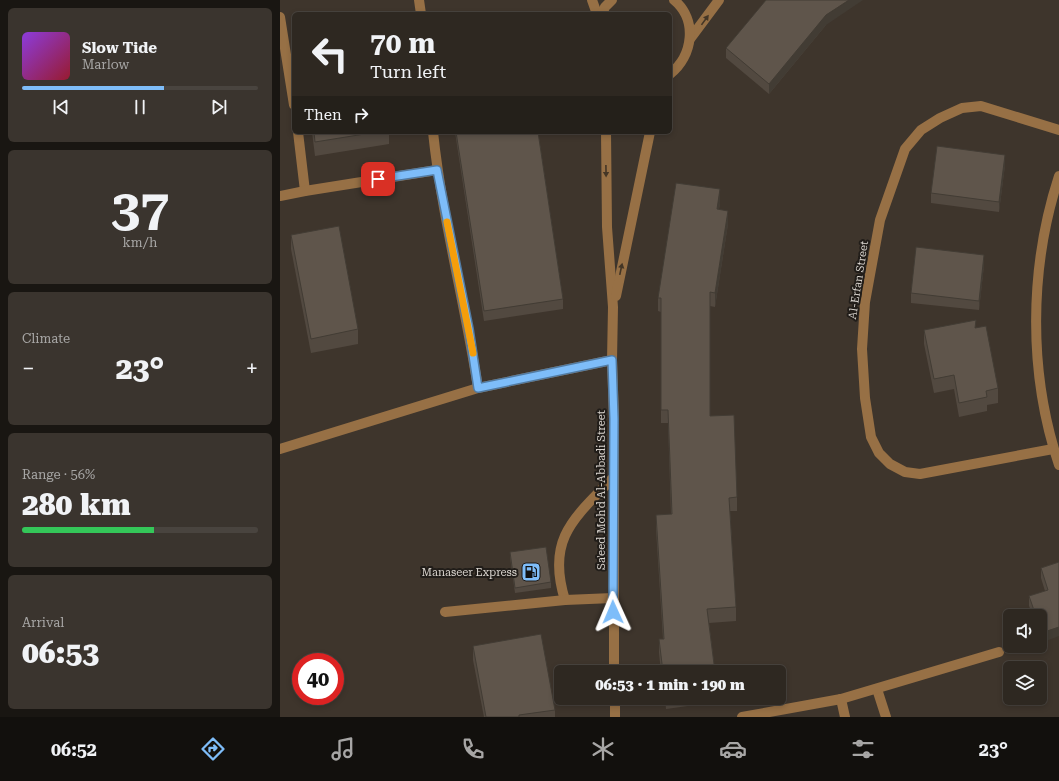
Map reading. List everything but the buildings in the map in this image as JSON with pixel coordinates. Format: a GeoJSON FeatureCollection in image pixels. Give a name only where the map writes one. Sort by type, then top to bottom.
{"type":"FeatureCollection","features":[{"type":"Feature","properties":{"kind":"street"},"geometry":{"type":"LineString","coordinates":[[419,0],[420,12]]}},
{"type":"Feature","properties":{"kind":"street"},"geometry":{"type":"LineString","coordinates":[[592,0],[596,12]]}},
{"type":"Feature","properties":{"kind":"street"},"geometry":{"type":"LineString","coordinates":[[603,12],[605,7],[612,0]]}},
{"type":"Feature","properties":{"kind":"street"},"geometry":{"type":"LineString","coordinates":[[672,72],[684,58],[690,39],[690,25],[685,12],[674,0]]}},
{"type":"Feature","properties":{"kind":"street"},"geometry":{"type":"LineString","coordinates":[[690,39],[719,0]]}},
{"type":"Feature","properties":{"kind":"street"},"geometry":{"type":"LineString","coordinates":[[280,17],[292,92]]}},
{"type":"Feature","properties":{"kind":"street","name":"Al-Erfan Street"},"geometry":{"type":"LineString","coordinates":[[1053,449],[920,474],[905,472],[890,464],[880,453],[871,437],[865,398],[862,349],[865,302],[880,220],[905,149],[921,130],[940,118],[962,108],[981,106],[1059,130]]}},
{"type":"Feature","properties":{"kind":"street"},"geometry":{"type":"LineString","coordinates":[[298,134],[306,190]]}},
{"type":"Feature","properties":{"kind":"street"},"geometry":{"type":"LineString","coordinates":[[433,134],[437,170],[469,329],[478,388]]}},
{"type":"Feature","properties":{"kind":"street","name":"Sa'eed Moh'd Al-Abbadi Street"},"geometry":{"type":"LineString","coordinates":[[606,134],[607,227],[613,307],[614,665]]}},
{"type":"Feature","properties":{"kind":"street","name":"Sa'eed Moh'd Al-Abbadi Street"},"geometry":{"type":"LineString","coordinates":[[613,307],[650,134]]}},
{"type":"Feature","properties":{"kind":"street"},"geometry":{"type":"LineString","coordinates":[[280,196],[306,190],[437,170]]}},
{"type":"Feature","properties":{"kind":"street"},"geometry":{"type":"LineString","coordinates":[[1059,176],[1050,202],[1040,255],[1036,310],[1038,356],[1044,402],[1053,449],[1059,465]]}},
{"type":"Feature","properties":{"kind":"street"},"geometry":{"type":"LineString","coordinates":[[280,449],[478,388],[612,360]]}},
{"type":"Feature","properties":{"kind":"street"},"geometry":{"type":"LineString","coordinates":[[565,600],[559,581],[559,547],[576,515],[613,478]]}},
{"type":"Feature","properties":{"kind":"street"},"geometry":{"type":"LineString","coordinates":[[445,612],[565,600],[613,598]]}},
{"type":"Feature","properties":{"kind":"street"},"geometry":{"type":"LineString","coordinates":[[742,717],[841,699],[998,652]]}},
{"type":"Feature","properties":{"kind":"street"},"geometry":{"type":"LineString","coordinates":[[877,688],[886,717]]}},
{"type":"Feature","properties":{"kind":"street"},"geometry":{"type":"LineString","coordinates":[[841,699],[845,717]]}},
{"type":"Feature","properties":{"kind":"street"},"geometry":{"type":"LineString","coordinates":[[615,705],[615,717]]}},
{"type":"Feature","properties":{"kind":"slow traffic"},"geometry":{"type":"LineString","coordinates":[[447,222],[473,353]]}},
{"type":"Feature","properties":{"kind":"place","name":"Manaseer Express"},"geometry":{"type":"Point","coordinates":[531,572]}},
{"type":"Feature","properties":{"kind":"route"},"geometry":{"type":"LineString","coordinates":[[378,179],[437,170],[469,329],[478,388],[612,360],[614,419],[613,612]]}}]}
